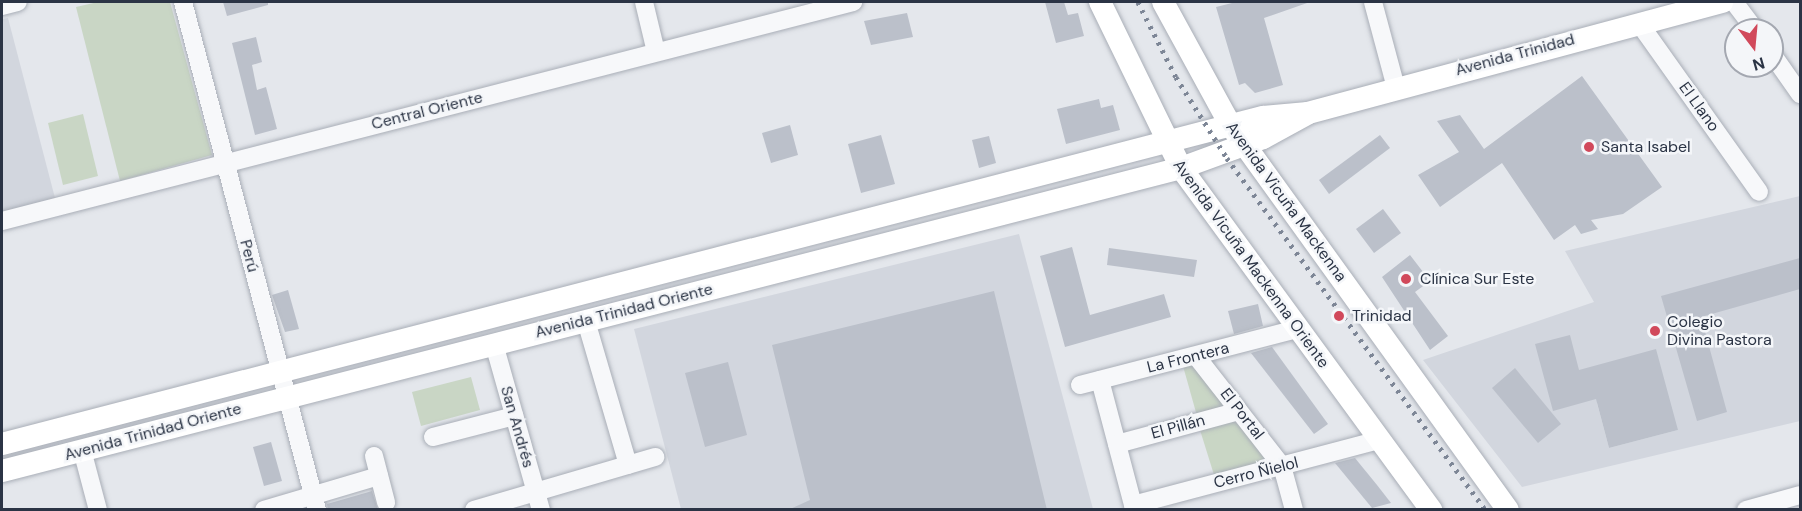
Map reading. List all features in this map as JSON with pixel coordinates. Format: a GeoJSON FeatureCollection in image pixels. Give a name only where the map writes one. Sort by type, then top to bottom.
{"type":"FeatureCollection","features":[{"type":"Feature","properties":{"kind":"main road","name":"Avenida Vicuña Mackenna Oriente"},"geometry":{"type":"LineString","coordinates":[[1100,2],[1166,144],[1181,168],[1296,329],[1431,510]]}},
{"type":"Feature","properties":{"kind":"main road","name":"Avenida Vicuña Mackenna"},"geometry":{"type":"LineString","coordinates":[[1163,2],[1231,126],[1508,510]]}},
{"type":"Feature","properties":{"kind":"main road","name":"Avenida Trinidad"},"geometry":{"type":"LineString","coordinates":[[1244,145],[1308,113],[1639,23],[1669,8],[1722,2]]}},
{"type":"Feature","properties":{"kind":"main road","name":"Avenida Trinidad"},"geometry":{"type":"LineString","coordinates":[[1231,126],[1276,114],[1308,113]]}},
{"type":"Feature","properties":{"kind":"main road","name":"Avenida Trinidad Oriente"},"geometry":{"type":"LineString","coordinates":[[2,444],[1231,126]]}},
{"type":"Feature","properties":{"kind":"main road","name":"Avenida Trinidad Oriente"},"geometry":{"type":"LineString","coordinates":[[2,471],[1181,168],[1244,145]]}},
{"type":"Feature","properties":{"kind":"street"},"geometry":{"type":"LineString","coordinates":[[2,6],[18,2]]}},
{"type":"Feature","properties":{"kind":"street","name":"Perú"},"geometry":{"type":"LineString","coordinates":[[183,2],[315,503]]}},
{"type":"Feature","properties":{"kind":"street"},"geometry":{"type":"LineString","coordinates":[[644,2],[656,52]]}},
{"type":"Feature","properties":{"kind":"street","name":"Central Oriente"},"geometry":{"type":"LineString","coordinates":[[2,221],[853,2]]}},
{"type":"Feature","properties":{"kind":"street"},"geometry":{"type":"LineString","coordinates":[[1373,2],[1396,88]]}},
{"type":"Feature","properties":{"kind":"street"},"geometry":{"type":"LineString","coordinates":[[1734,2],[1746,18]]}},
{"type":"Feature","properties":{"kind":"street","name":"El Llano"},"geometry":{"type":"LineString","coordinates":[[1639,23],[1759,192]]}},
{"type":"Feature","properties":{"kind":"street"},"geometry":{"type":"LineString","coordinates":[[1784,71],[1800,94]]}},
{"type":"Feature","properties":{"kind":"street"},"geometry":{"type":"LineString","coordinates":[[586,321],[628,465]]}},
{"type":"Feature","properties":{"kind":"street","name":"La Frontera"},"geometry":{"type":"LineString","coordinates":[[1080,386],[1296,329]]}},
{"type":"Feature","properties":{"kind":"street","name":"San Andrés"},"geometry":{"type":"LineString","coordinates":[[494,344],[541,510]]}},
{"type":"Feature","properties":{"kind":"street","name":"El Portal"},"geometry":{"type":"LineString","coordinates":[[1196,356],[1282,466],[1294,510]]}},
{"type":"Feature","properties":{"kind":"street"},"geometry":{"type":"LineString","coordinates":[[1100,380],[1117,444]]}},
{"type":"Feature","properties":{"kind":"street","name":"El Pillán"},"geometry":{"type":"LineString","coordinates":[[1117,444],[1239,411]]}},
{"type":"Feature","properties":{"kind":"street"},"geometry":{"type":"LineString","coordinates":[[432,437],[514,416]]}},
{"type":"Feature","properties":{"kind":"street","name":"Cerro Ñielol"},"geometry":{"type":"LineString","coordinates":[[1117,444],[1133,505],[1379,440]]}},
{"type":"Feature","properties":{"kind":"street"},"geometry":{"type":"LineString","coordinates":[[82,450],[98,510]]}},
{"type":"Feature","properties":{"kind":"street"},"geometry":{"type":"LineString","coordinates":[[374,456],[386,502]]}},
{"type":"Feature","properties":{"kind":"street"},"geometry":{"type":"LineString","coordinates":[[474,510],[655,457]]}},
{"type":"Feature","properties":{"kind":"street"},"geometry":{"type":"LineString","coordinates":[[264,510],[315,503],[379,476]]}},
{"type":"Feature","properties":{"kind":"street"},"geometry":{"type":"LineString","coordinates":[[1746,510],[1800,495]]}},
{"type":"Feature","properties":{"kind":"shaded area"},"geometry":{"type":"Polygon","coordinates":[[[8,18],[55,198],[2,212],[2,19],[8,18]]]}},
{"type":"Feature","properties":{"kind":"shaded area","name":"Colegio Divina Pastora"},"geometry":{"type":"Polygon","coordinates":[[[1800,196],[1800,421],[1522,487],[1423,360],[1594,302],[1565,251],[1800,196]],[[1597,403],[1609,448],[1678,430],[1597,403]]]}},
{"type":"Feature","properties":{"kind":"shaded area"},"geometry":{"type":"Polygon","coordinates":[[[1019,234],[1093,509],[681,509],[634,329],[1019,234]]]}},
{"type":"Feature","properties":{"kind":"green space"},"geometry":{"type":"Polygon","coordinates":[[[98,2],[170,2],[212,155],[120,181],[76,7],[98,2]]]}},
{"type":"Feature","properties":{"kind":"green space"},"geometry":{"type":"Polygon","coordinates":[[[83,114],[98,176],[63,185],[48,123],[83,114]]]}},
{"type":"Feature","properties":{"kind":"green space"},"geometry":{"type":"Polygon","coordinates":[[[1201,361],[1235,405],[1197,416],[1183,366],[1201,361]]]}},
{"type":"Feature","properties":{"kind":"green space"},"geometry":{"type":"Polygon","coordinates":[[[471,377],[480,410],[421,426],[412,392],[471,377]]]}},
{"type":"Feature","properties":{"kind":"green space"},"geometry":{"type":"Polygon","coordinates":[[[1242,417],[1275,460],[1215,478],[1200,430],[1242,417]]]}},
{"type":"Feature","properties":{"kind":"building"},"geometry":{"type":"Polygon","coordinates":[[[223,2],[268,2],[268,5],[227,16],[223,2]]]}},
{"type":"Feature","properties":{"kind":"building"},"geometry":{"type":"Polygon","coordinates":[[[1045,2],[1064,2],[1068,15],[1078,13],[1084,36],[1056,43],[1045,2]]]}},
{"type":"Feature","properties":{"kind":"building"},"geometry":{"type":"Polygon","coordinates":[[[1236,2],[1310,2],[1264,18],[1283,85],[1255,93],[1245,83],[1239,85],[1216,7],[1236,2]]]}},
{"type":"Feature","properties":{"kind":"building"},"geometry":{"type":"Polygon","coordinates":[[[907,13],[913,37],[871,45],[864,21],[907,13]]]}},
{"type":"Feature","properties":{"kind":"building"},"geometry":{"type":"Polygon","coordinates":[[[256,37],[262,62],[252,65],[257,90],[266,87],[277,129],[255,135],[232,43],[256,37]]]}},
{"type":"Feature","properties":{"kind":"building"},"geometry":{"type":"Polygon","coordinates":[[[1582,76],[1662,187],[1623,214],[1591,220],[1598,229],[1581,234],[1575,225],[1554,240],[1502,163],[1440,207],[1418,175],[1459,152],[1437,121],[1460,115],[1484,149],[1582,76]]]}},
{"type":"Feature","properties":{"kind":"building"},"geometry":{"type":"Polygon","coordinates":[[[1099,99],[1101,108],[1113,105],[1120,130],[1066,144],[1057,109],[1099,99]]]}},
{"type":"Feature","properties":{"kind":"building"},"geometry":{"type":"Polygon","coordinates":[[[790,125],[798,155],[771,163],[762,133],[790,125]]]}},
{"type":"Feature","properties":{"kind":"building"},"geometry":{"type":"Polygon","coordinates":[[[881,135],[895,184],[861,193],[848,144],[881,135]]]}},
{"type":"Feature","properties":{"kind":"building"},"geometry":{"type":"Polygon","coordinates":[[[1380,135],[1390,148],[1329,194],[1319,180],[1380,135]]]}},
{"type":"Feature","properties":{"kind":"building"},"geometry":{"type":"Polygon","coordinates":[[[989,136],[996,163],[979,168],[972,140],[989,136]]]}},
{"type":"Feature","properties":{"kind":"building"},"geometry":{"type":"Polygon","coordinates":[[[1383,209],[1401,233],[1374,253],[1356,229],[1383,209]]]}},
{"type":"Feature","properties":{"kind":"building"},"geometry":{"type":"Polygon","coordinates":[[[1072,247],[1090,315],[1164,294],[1171,317],[1065,347],[1040,256],[1072,247]]]}},
{"type":"Feature","properties":{"kind":"building"},"geometry":{"type":"Polygon","coordinates":[[[1109,248],[1197,260],[1194,277],[1107,265],[1109,248]]]}},
{"type":"Feature","properties":{"kind":"building"},"geometry":{"type":"Polygon","coordinates":[[[1410,255],[1430,281],[1415,292],[1448,336],[1430,350],[1382,277],[1410,255]]]}},
{"type":"Feature","properties":{"kind":"building"},"geometry":{"type":"Polygon","coordinates":[[[1800,258],[1800,289],[1701,317],[1727,412],[1697,421],[1661,296],[1800,258]]]}},
{"type":"Feature","properties":{"kind":"building"},"geometry":{"type":"Polygon","coordinates":[[[288,290],[299,329],[285,332],[272,295],[288,290]]]}},
{"type":"Feature","properties":{"kind":"building"},"geometry":{"type":"Polygon","coordinates":[[[994,291],[1047,510],[788,510],[810,500],[772,345],[994,291]]]}},
{"type":"Feature","properties":{"kind":"building"},"geometry":{"type":"Polygon","coordinates":[[[1258,304],[1263,326],[1234,334],[1228,311],[1258,304]]]}},
{"type":"Feature","properties":{"kind":"building"},"geometry":{"type":"Polygon","coordinates":[[[1570,335],[1579,370],[1656,349],[1678,430],[1609,448],[1596,399],[1553,411],[1535,344],[1570,335]]]}},
{"type":"Feature","properties":{"kind":"building"},"geometry":{"type":"Polygon","coordinates":[[[1272,347],[1328,424],[1314,434],[1251,353],[1272,347]]]}},
{"type":"Feature","properties":{"kind":"building"},"geometry":{"type":"Polygon","coordinates":[[[728,362],[747,435],[705,447],[685,373],[728,362]]]}},
{"type":"Feature","properties":{"kind":"building"},"geometry":{"type":"Polygon","coordinates":[[[1515,368],[1561,424],[1538,443],[1492,388],[1515,368]]]}},
{"type":"Feature","properties":{"kind":"building"},"geometry":{"type":"Polygon","coordinates":[[[271,442],[282,481],[264,486],[253,447],[271,442]]]}},
{"type":"Feature","properties":{"kind":"building"},"geometry":{"type":"Polygon","coordinates":[[[1355,458],[1391,503],[1372,508],[1335,463],[1355,458]]]}},
{"type":"Feature","properties":{"kind":"building"},"geometry":{"type":"Polygon","coordinates":[[[372,491],[378,510],[328,510],[327,504],[372,491]]]}},
{"type":"Feature","properties":{"kind":"railway"},"geometry":{"type":"LineString","coordinates":[[1138,2],[1176,77],[1227,158],[1486,510]]}},
{"type":"Feature","properties":{"kind":"place","name":"Santa Isabel"},"geometry":{"type":"Point","coordinates":[1589,147]}},
{"type":"Feature","properties":{"kind":"place","name":"Clínica Sur Este"},"geometry":{"type":"Point","coordinates":[1406,279]}},
{"type":"Feature","properties":{"kind":"place","name":"Trinidad"},"geometry":{"type":"Point","coordinates":[1339,316]}},
{"type":"Feature","properties":{"kind":"place","name":"Colegio Divina Pastora"},"geometry":{"type":"Point","coordinates":[1655,331]}}]}
